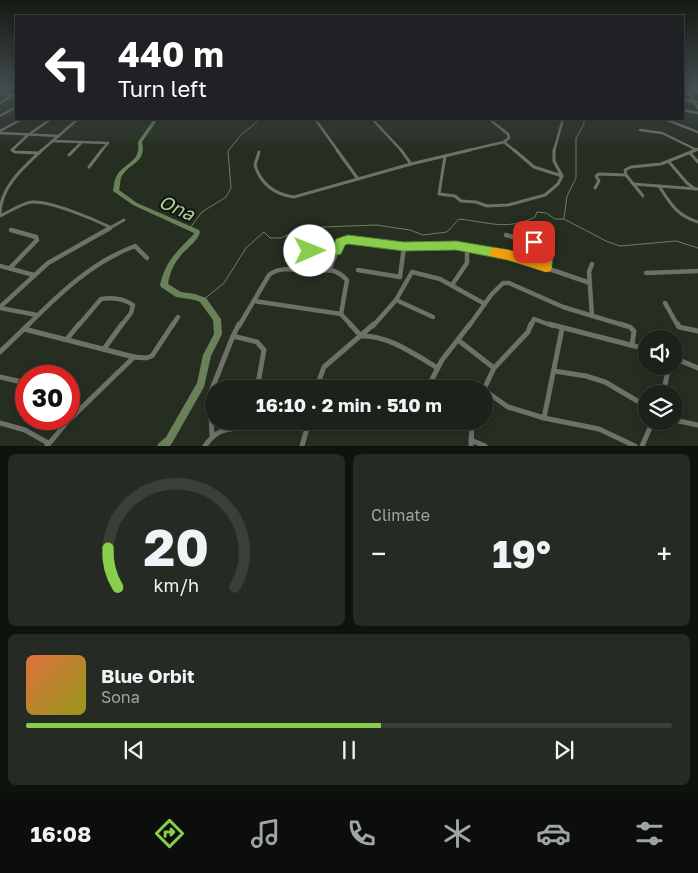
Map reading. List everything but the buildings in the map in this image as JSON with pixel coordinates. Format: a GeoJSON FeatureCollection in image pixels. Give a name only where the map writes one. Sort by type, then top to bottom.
{"type":"FeatureCollection","features":[{"type":"Feature","properties":{"kind":"street"},"geometry":{"type":"LineString","coordinates":[[0,116],[13,109]]}},
{"type":"Feature","properties":{"kind":"street"},"geometry":{"type":"LineString","coordinates":[[684,110],[698,113]]}},
{"type":"Feature","properties":{"kind":"street"},"geometry":{"type":"LineString","coordinates":[[0,132],[20,120]]}},
{"type":"Feature","properties":{"kind":"street"},"geometry":{"type":"LineString","coordinates":[[39,153],[12,151],[28,135],[50,120]]}},
{"type":"Feature","properties":{"kind":"street"},"geometry":{"type":"LineString","coordinates":[[77,120],[39,153],[0,200],[0,215],[31,202],[37,202],[52,205],[110,227]]}},
{"type":"Feature","properties":{"kind":"street"},"geometry":{"type":"LineString","coordinates":[[316,120],[358,179]]}},
{"type":"Feature","properties":{"kind":"street"},"geometry":{"type":"LineString","coordinates":[[373,120],[408,158],[411,164]]}},
{"type":"Feature","properties":{"kind":"street"},"geometry":{"type":"LineString","coordinates":[[259,152],[255,165],[262,180],[284,196],[294,197],[411,164],[504,142],[509,136],[490,120]]}},
{"type":"Feature","properties":{"kind":"street"},"geometry":{"type":"LineString","coordinates":[[562,120],[556,132],[554,159],[555,166],[562,176]]}},
{"type":"Feature","properties":{"kind":"street"},"geometry":{"type":"LineString","coordinates":[[668,120],[698,132]]}},
{"type":"Feature","properties":{"kind":"street"},"geometry":{"type":"LineString","coordinates":[[640,130],[648,128],[656,130],[697,150]]}},
{"type":"Feature","properties":{"kind":"street"},"geometry":{"type":"LineString","coordinates":[[0,132],[59,136]]}},
{"type":"Feature","properties":{"kind":"street"},"geometry":{"type":"LineString","coordinates":[[52,141],[108,144],[89,166]]}},
{"type":"Feature","properties":{"kind":"street"},"geometry":{"type":"LineString","coordinates":[[69,155],[82,142]]}},
{"type":"Feature","properties":{"kind":"street"},"geometry":{"type":"LineString","coordinates":[[504,142],[534,167],[562,176]]}},
{"type":"Feature","properties":{"kind":"street"},"geometry":{"type":"LineString","coordinates":[[643,196],[626,175],[625,170],[627,168],[669,162],[697,150]]}},
{"type":"Feature","properties":{"kind":"street"},"geometry":{"type":"LineString","coordinates":[[690,153],[698,162]]}},
{"type":"Feature","properties":{"kind":"street"},"geometry":{"type":"LineString","coordinates":[[446,156],[439,194],[456,196],[461,201],[476,202],[487,206],[508,205],[545,195],[558,184],[562,176]]}},
{"type":"Feature","properties":{"kind":"street"},"geometry":{"type":"LineString","coordinates":[[669,162],[687,183],[697,189]]}},
{"type":"Feature","properties":{"kind":"street"},"geometry":{"type":"LineString","coordinates":[[595,188],[598,181],[596,176],[598,174],[624,177],[626,175]]}},
{"type":"Feature","properties":{"kind":"street"},"geometry":{"type":"LineString","coordinates":[[633,184],[697,189]]}},
{"type":"Feature","properties":{"kind":"street"},"geometry":{"type":"LineString","coordinates":[[660,186],[674,210],[687,219],[698,222]]}},
{"type":"Feature","properties":{"kind":"street"},"geometry":{"type":"LineString","coordinates":[[0,307],[48,263],[124,220]]}},
{"type":"Feature","properties":{"kind":"street"},"geometry":{"type":"LineString","coordinates":[[10,268],[37,240],[36,237],[12,230]]}},
{"type":"Feature","properties":{"kind":"street"},"geometry":{"type":"LineString","coordinates":[[506,235],[542,246],[546,251],[546,268]]}},
{"type":"Feature","properties":{"kind":"street"},"geometry":{"type":"LineString","coordinates":[[329,270],[341,242],[348,240],[404,247],[446,245],[467,247],[509,255],[590,282]]}},
{"type":"Feature","properties":{"kind":"street"},"geometry":{"type":"LineString","coordinates":[[0,352],[71,285],[118,252],[135,246],[142,251],[146,258]]}},
{"type":"Feature","properties":{"kind":"street"},"geometry":{"type":"LineString","coordinates":[[400,277],[404,247]]}},
{"type":"Feature","properties":{"kind":"street"},"geometry":{"type":"LineString","coordinates":[[452,285],[467,263],[467,247]]}},
{"type":"Feature","properties":{"kind":"street"},"geometry":{"type":"LineString","coordinates":[[296,251],[337,250]]}},
{"type":"Feature","properties":{"kind":"street"},"geometry":{"type":"LineString","coordinates":[[592,264],[588,272],[592,316]]}},
{"type":"Feature","properties":{"kind":"street"},"geometry":{"type":"LineString","coordinates":[[0,266],[34,275]]}},
{"type":"Feature","properties":{"kind":"street"},"geometry":{"type":"LineString","coordinates":[[212,435],[210,394],[233,336],[254,301],[257,292],[272,272],[291,269],[329,270],[342,274],[346,280],[341,314]]}},
{"type":"Feature","properties":{"kind":"street"},"geometry":{"type":"LineString","coordinates":[[358,270],[400,277],[406,281]]}},
{"type":"Feature","properties":{"kind":"street"},"geometry":{"type":"LineString","coordinates":[[646,273],[698,271]]}},
{"type":"Feature","properties":{"kind":"street"},"geometry":{"type":"LineString","coordinates":[[319,380],[324,366],[371,328],[396,300],[412,272],[419,272],[452,285],[485,304]]}},
{"type":"Feature","properties":{"kind":"street"},"geometry":{"type":"LineString","coordinates":[[431,380],[436,367],[449,348],[458,340],[503,283],[509,283],[563,307],[630,327],[634,331],[632,344]]}},
{"type":"Feature","properties":{"kind":"street"},"geometry":{"type":"LineString","coordinates":[[67,339],[101,299],[108,297],[129,302],[133,305],[132,313],[104,349]]}},
{"type":"Feature","properties":{"kind":"street"},"geometry":{"type":"LineString","coordinates":[[396,300],[432,317]]}},
{"type":"Feature","properties":{"kind":"street"},"geometry":{"type":"LineString","coordinates":[[254,301],[341,314],[361,336]]}},
{"type":"Feature","properties":{"kind":"street"},"geometry":{"type":"LineString","coordinates":[[665,303],[679,327],[698,331]]}},
{"type":"Feature","properties":{"kind":"street"},"geometry":{"type":"LineString","coordinates":[[0,307],[38,315]]}},
{"type":"Feature","properties":{"kind":"street"},"geometry":{"type":"LineString","coordinates":[[24,329],[134,357],[146,358],[155,353],[178,317]]}},
{"type":"Feature","properties":{"kind":"street"},"geometry":{"type":"LineString","coordinates":[[488,380],[494,368],[528,332],[534,319],[562,329],[638,346]]}},
{"type":"Feature","properties":{"kind":"street"},"geometry":{"type":"LineString","coordinates":[[544,418],[562,329]]}},
{"type":"Feature","properties":{"kind":"street"},"geometry":{"type":"LineString","coordinates":[[361,336],[368,335],[398,346],[436,367]]}},
{"type":"Feature","properties":{"kind":"street"},"geometry":{"type":"LineString","coordinates":[[233,336],[257,342],[264,350],[259,380]]}},
{"type":"Feature","properties":{"kind":"street"},"geometry":{"type":"LineString","coordinates":[[458,340],[494,368]]}},
{"type":"Feature","properties":{"kind":"street"},"geometry":{"type":"LineString","coordinates":[[0,423],[14,425],[36,434],[48,444],[134,357]]}},
{"type":"Feature","properties":{"kind":"street"},"geometry":{"type":"LineString","coordinates":[[683,362],[698,368]]}},
{"type":"Feature","properties":{"kind":"street"},"geometry":{"type":"LineString","coordinates":[[554,371],[586,376],[606,382],[638,401]]}},
{"type":"Feature","properties":{"kind":"street"},"geometry":{"type":"LineString","coordinates":[[0,377],[15,380]]}},
{"type":"Feature","properties":{"kind":"street"},"geometry":{"type":"LineString","coordinates":[[493,396],[508,407],[544,418],[599,430],[635,446]]}},
{"type":"Feature","properties":{"kind":"street"},"geometry":{"type":"LineString","coordinates":[[683,422],[698,426]]}},
{"type":"Feature","properties":{"kind":"street"},"geometry":{"type":"LineString","coordinates":[[205,446],[212,435],[218,430]]}},
{"type":"Feature","properties":{"kind":"street"},"geometry":{"type":"LineString","coordinates":[[302,446],[306,430]]}},
{"type":"Feature","properties":{"kind":"street"},"geometry":{"type":"LineString","coordinates":[[472,430],[471,443],[485,446]]}},
{"type":"Feature","properties":{"kind":"street"},"geometry":{"type":"LineString","coordinates":[[642,446],[649,430]]}},
{"type":"Feature","properties":{"kind":"waterway","name":"Ona"},"geometry":{"type":"LineString","coordinates":[[155,120],[140,142],[141,153],[139,157],[119,177],[116,191],[135,204],[197,232],[196,236],[171,263],[164,285],[179,295],[203,300],[217,319],[218,334],[207,355],[201,384],[169,440],[162,446]]}},
{"type":"Feature","properties":{"kind":"waterway"},"geometry":{"type":"LineString","coordinates":[[190,228],[202,212],[226,197],[231,188],[228,151],[241,135],[259,120]]}},
{"type":"Feature","properties":{"kind":"waterway"},"geometry":{"type":"LineString","coordinates":[[564,218],[567,196],[576,178],[576,138],[584,124],[584,120]]}},
{"type":"Feature","properties":{"kind":"waterway"},"geometry":{"type":"LineString","coordinates":[[203,300],[224,283],[246,248],[264,232],[270,238],[281,238],[297,231],[323,227],[376,225],[410,230],[423,235],[447,232],[459,219],[506,225],[535,217],[537,212],[546,213],[555,219],[564,219],[606,241],[620,246],[676,241],[698,248]]}},
{"type":"Feature","properties":{"kind":"slow traffic"},"geometry":{"type":"LineString","coordinates":[[495,253],[524,259],[546,268],[546,265]]}},
{"type":"Feature","properties":{"kind":"route"},"geometry":{"type":"LineString","coordinates":[[310,251],[337,250],[344,240],[404,247],[446,245],[509,255],[546,268],[545,249],[534,242]]}}]}
